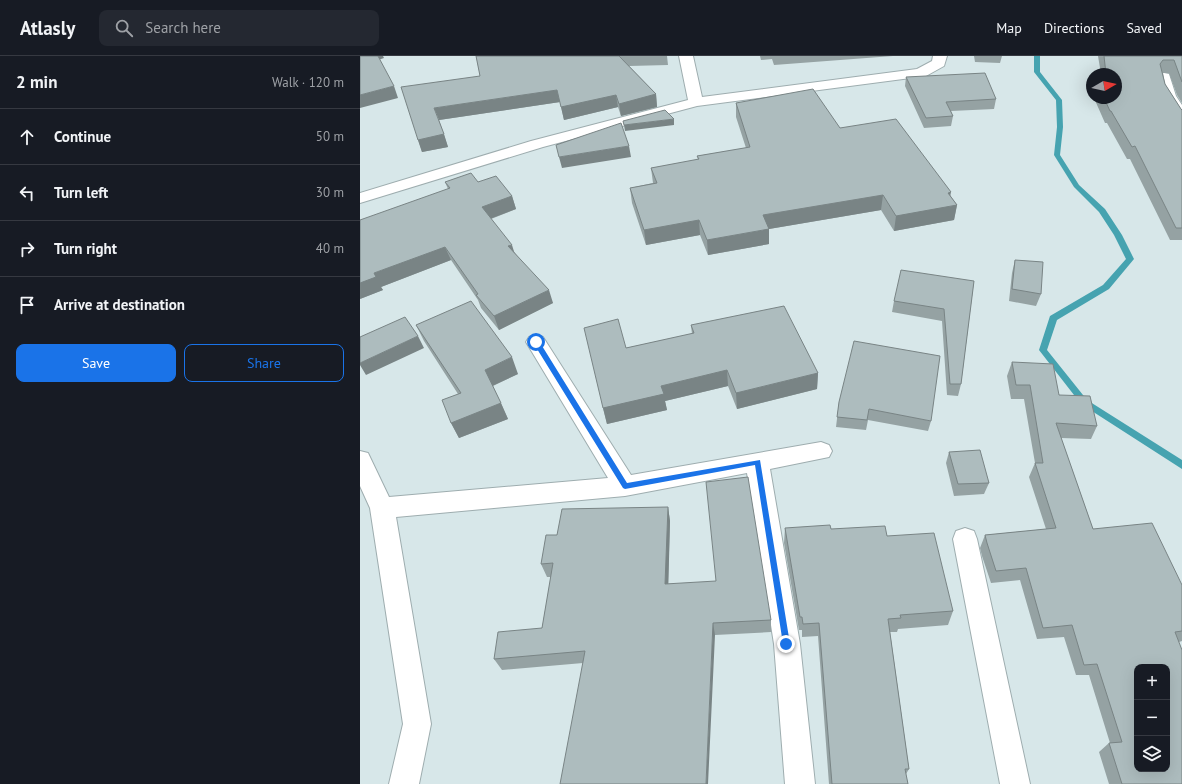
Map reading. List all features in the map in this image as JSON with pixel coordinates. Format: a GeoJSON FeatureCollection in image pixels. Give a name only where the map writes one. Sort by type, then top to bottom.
{"type":"FeatureCollection","features":[{"type":"Feature","properties":{"kind":"street"},"geometry":{"type":"LineString","coordinates":[[686,56],[696,102]]}},
{"type":"Feature","properties":{"kind":"street"},"geometry":{"type":"LineString","coordinates":[[360,198],[537,144],[696,102],[921,73],[939,63],[940,56]]}},
{"type":"Feature","properties":{"kind":"street"},"geometry":{"type":"LineString","coordinates":[[1164,76],[1169,96],[1182,118]]}},
{"type":"Feature","properties":{"kind":"street"},"geometry":{"type":"LineString","coordinates":[[536,342],[625,486]]}},
{"type":"Feature","properties":{"kind":"street"},"geometry":{"type":"LineString","coordinates":[[371,498],[625,486],[821,451]]}},
{"type":"Feature","properties":{"kind":"street"},"geometry":{"type":"LineString","coordinates":[[360,460],[371,498],[417,724],[404,784]]}},
{"type":"Feature","properties":{"kind":"street"},"geometry":{"type":"LineString","coordinates":[[758,462],[786,644],[800,784]]}},
{"type":"Feature","properties":{"kind":"street"},"geometry":{"type":"LineString","coordinates":[[965,539],[1015,784]]}},
{"type":"Feature","properties":{"kind":"building"},"geometry":{"type":"Polygon","coordinates":[[[360,56],[378,56],[394,86],[360,95],[360,56]]]}},
{"type":"Feature","properties":{"kind":"building"},"geometry":{"type":"Polygon","coordinates":[[[476,56],[619,56],[656,94],[619,104],[616,95],[561,107],[557,90],[434,108],[444,134],[418,140],[401,87],[480,76],[476,56]]]}},
{"type":"Feature","properties":{"kind":"building"},"geometry":{"type":"Polygon","coordinates":[[[1104,56],[1182,56],[1182,82],[1174,60],[1163,60],[1160,64],[1165,84],[1182,110],[1182,228],[1176,228],[1135,146],[1132,147],[1107,104],[1122,104],[1122,68],[1105,68],[1104,56]]]}},
{"type":"Feature","properties":{"kind":"building"},"geometry":{"type":"Polygon","coordinates":[[[985,73],[996,99],[946,102],[953,116],[926,118],[906,77],[985,73]]]}},
{"type":"Feature","properties":{"kind":"building"},"geometry":{"type":"Polygon","coordinates":[[[813,89],[840,128],[896,119],[951,192],[948,193],[957,205],[896,216],[883,195],[763,215],[769,229],[707,240],[699,220],[644,230],[630,188],[657,183],[651,168],[699,159],[697,156],[750,147],[736,103],[813,89]]]}},
{"type":"Feature","properties":{"kind":"building"},"geometry":{"type":"Polygon","coordinates":[[[665,110],[674,119],[624,125],[623,121],[665,110]]]}},
{"type":"Feature","properties":{"kind":"building"},"geometry":{"type":"Polygon","coordinates":[[[621,123],[629,146],[559,157],[556,145],[621,123]]]}},
{"type":"Feature","properties":{"kind":"building"},"geometry":{"type":"Polygon","coordinates":[[[471,173],[478,182],[496,176],[512,196],[482,207],[512,245],[508,246],[549,290],[494,316],[476,295],[478,294],[445,247],[374,273],[376,277],[360,283],[360,220],[450,188],[445,182],[471,173]]]}},
{"type":"Feature","properties":{"kind":"building"},"geometry":{"type":"Polygon","coordinates":[[[1015,260],[1043,262],[1041,294],[1012,289],[1015,260]]]}},
{"type":"Feature","properties":{"kind":"building"},"geometry":{"type":"Polygon","coordinates":[[[901,270],[974,281],[961,384],[950,384],[944,309],[894,301],[901,270]]]}},
{"type":"Feature","properties":{"kind":"building"},"geometry":{"type":"Polygon","coordinates":[[[471,301],[512,357],[485,370],[501,403],[451,423],[442,400],[461,393],[416,325],[471,301]]]}},
{"type":"Feature","properties":{"kind":"building"},"geometry":{"type":"Polygon","coordinates":[[[784,306],[818,373],[736,393],[727,370],[661,386],[664,394],[603,408],[584,328],[618,319],[626,348],[694,333],[691,325],[784,306]]]}},
{"type":"Feature","properties":{"kind":"building"},"geometry":{"type":"Polygon","coordinates":[[[405,317],[418,336],[360,363],[360,337],[405,317]]]}},
{"type":"Feature","properties":{"kind":"building"},"geometry":{"type":"Polygon","coordinates":[[[854,341],[940,356],[931,421],[869,409],[867,420],[837,417],[839,402],[854,341]]]}},
{"type":"Feature","properties":{"kind":"building"},"geometry":{"type":"Polygon","coordinates":[[[1012,362],[1053,364],[1059,395],[1090,396],[1097,426],[1056,423],[1093,529],[1152,523],[1182,585],[1182,631],[1175,632],[1182,650],[1182,784],[1122,784],[1109,743],[1122,742],[1097,664],[1084,665],[1072,625],[1043,628],[1026,568],[996,571],[985,535],[1056,528],[1035,463],[1043,463],[1030,385],[1016,385],[1012,362]]]}},
{"type":"Feature","properties":{"kind":"building"},"geometry":{"type":"Polygon","coordinates":[[[980,450],[989,483],[958,484],[949,452],[980,450]]]}},
{"type":"Feature","properties":{"kind":"building"},"geometry":{"type":"Polygon","coordinates":[[[748,477],[771,620],[713,623],[706,784],[560,784],[585,651],[494,659],[498,632],[542,628],[553,563],[541,564],[546,535],[557,535],[562,509],[668,507],[665,584],[716,581],[706,482],[748,477]]]}},
{"type":"Feature","properties":{"kind":"building"},"geometry":{"type":"Polygon","coordinates":[[[830,525],[831,529],[885,526],[887,536],[934,533],[953,611],[900,615],[901,618],[888,619],[909,769],[905,769],[908,784],[832,784],[819,623],[803,624],[802,617],[800,617],[785,528],[830,525]]]}},
{"type":"Feature","properties":{"kind":"waterway"},"geometry":{"type":"LineString","coordinates":[[1037,56],[1037,72],[1059,100],[1060,127],[1057,155],[1076,186],[1102,211],[1118,235],[1130,259],[1106,287],[1053,318],[1043,350],[1084,402],[1182,465]]}},
{"type":"Feature","properties":{"kind":"route"},"geometry":{"type":"LineString","coordinates":[[536,342],[625,486],[758,462],[786,644]]}}]}
